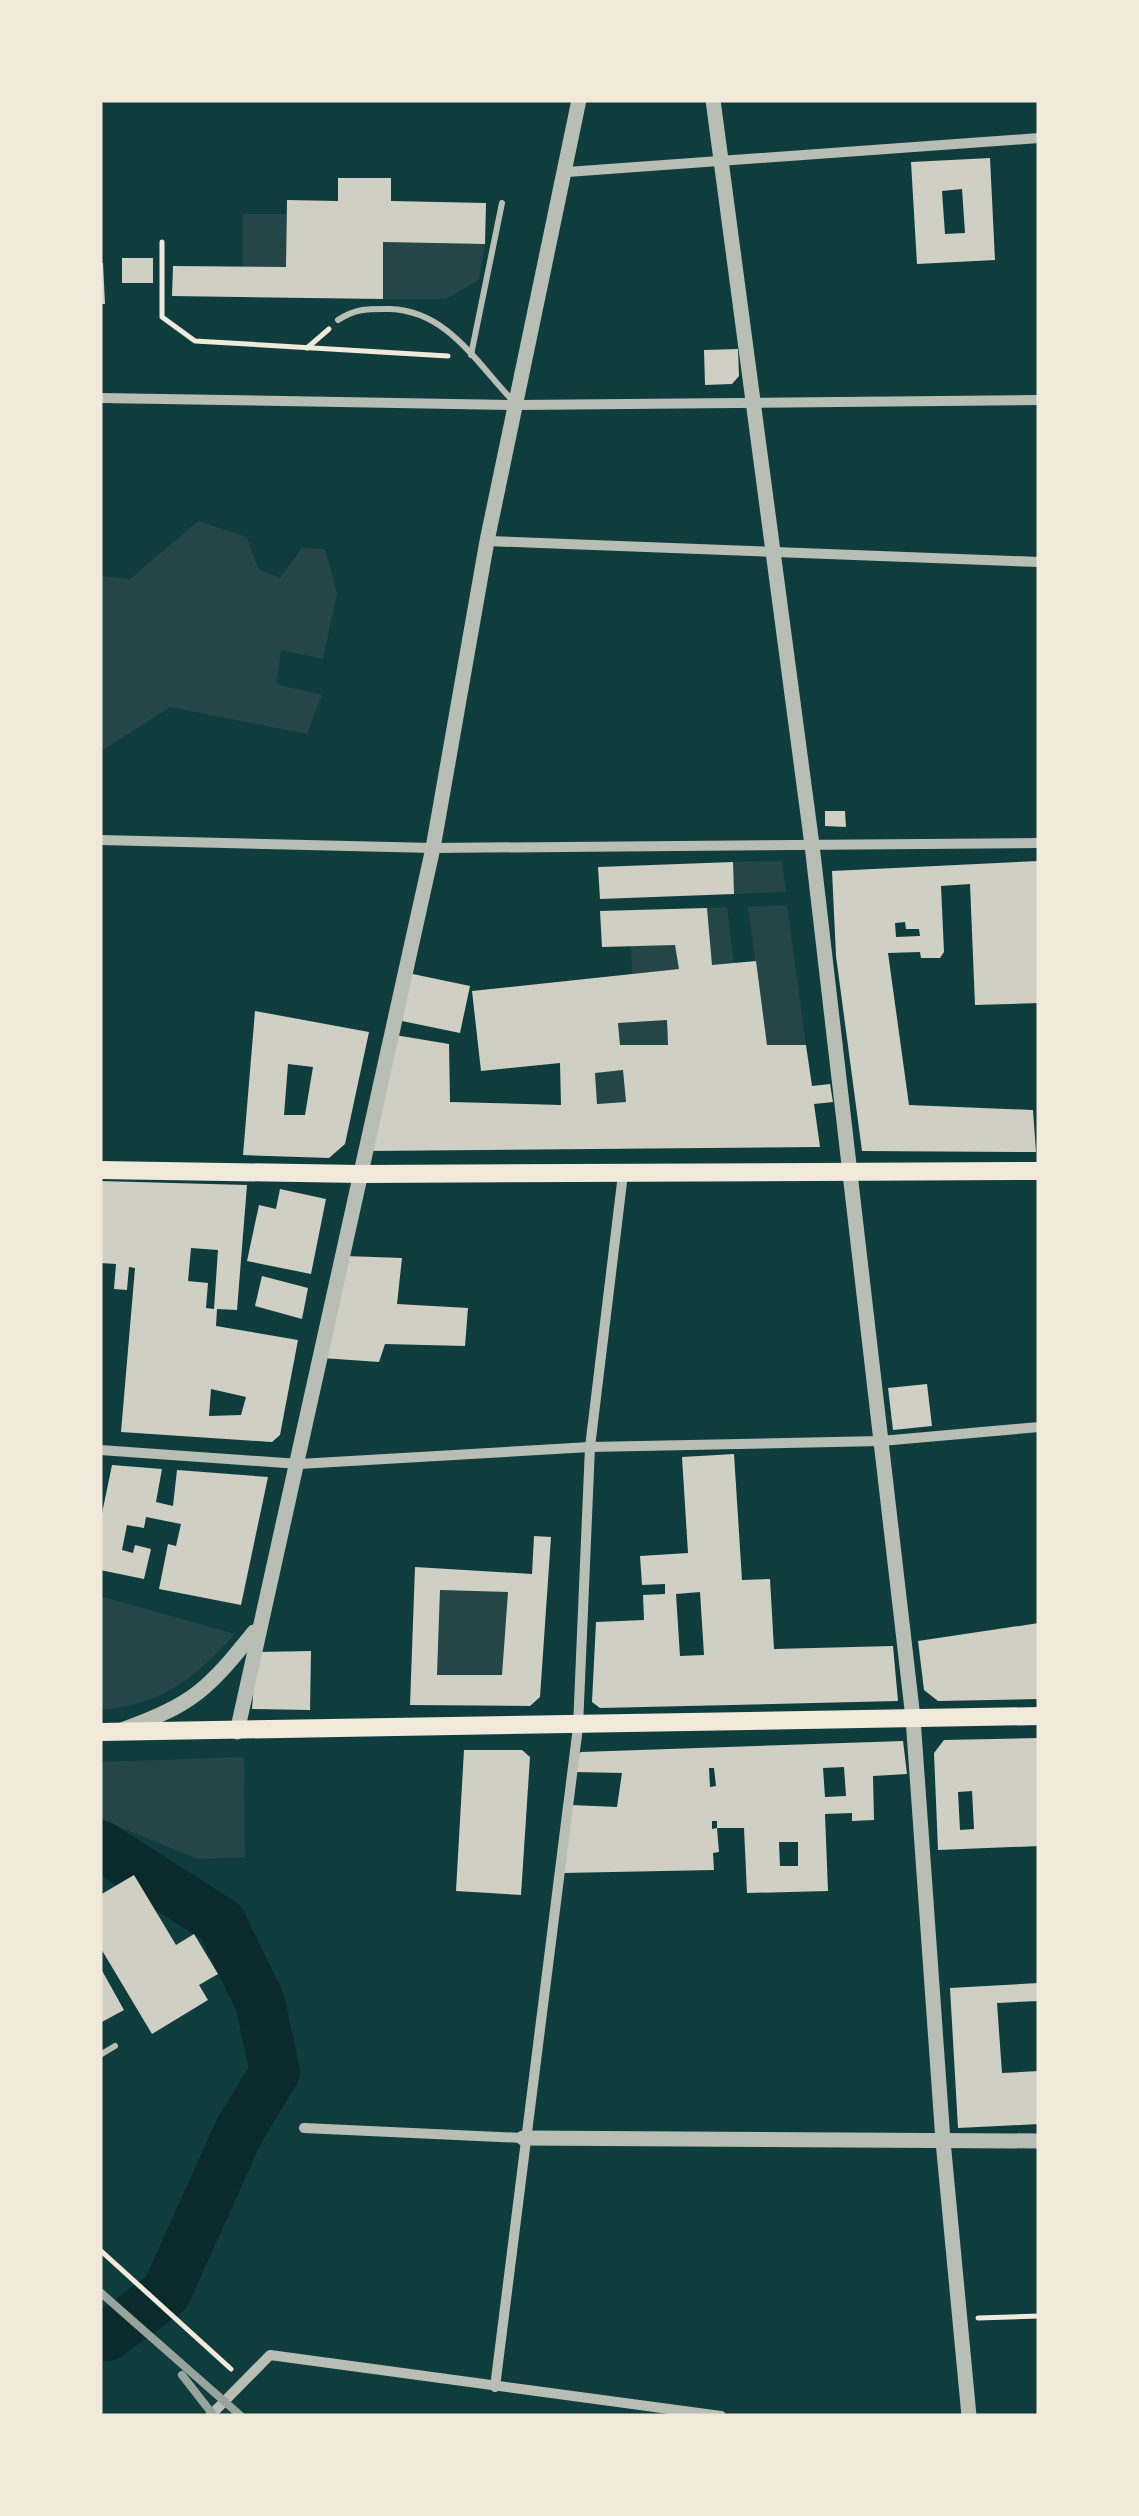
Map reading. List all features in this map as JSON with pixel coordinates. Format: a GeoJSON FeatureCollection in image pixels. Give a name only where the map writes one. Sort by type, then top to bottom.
{"type":"FeatureCollection","features":[{"type":"Feature","properties":{"kind":"main road"},"geometry":{"type":"LineString","coordinates":[[100,1170],[360,1174],[1039,1172]]}},
{"type":"Feature","properties":{"kind":"main road"},"geometry":{"type":"LineString","coordinates":[[100,1732],[578,1727],[1039,1716]]}},
{"type":"Feature","properties":{"kind":"street"},"geometry":{"type":"LineString","coordinates":[[237,1732],[433,848],[487,540],[568,172],[579,100]]}},
{"type":"Feature","properties":{"kind":"street"},"geometry":{"type":"LineString","coordinates":[[714,100],[751,404],[812,844],[913,1718],[944,2141],[970,2416]]}},
{"type":"Feature","properties":{"kind":"street"},"geometry":{"type":"LineString","coordinates":[[568,172],[1039,138]]}},
{"type":"Feature","properties":{"kind":"street"},"geometry":{"type":"LineString","coordinates":[[100,398],[517,405],[1039,400]]}},
{"type":"Feature","properties":{"kind":"street"},"geometry":{"type":"LineString","coordinates":[[487,540],[1039,562]]}},
{"type":"Feature","properties":{"kind":"street"},"geometry":{"type":"LineString","coordinates":[[100,840],[433,848],[1039,843]]}},
{"type":"Feature","properties":{"kind":"street"},"geometry":{"type":"LineString","coordinates":[[494,2387],[578,1727],[590,1447],[623,1174]]}},
{"type":"Feature","properties":{"kind":"street"},"geometry":{"type":"LineString","coordinates":[[100,1450],[299,1464],[590,1447],[881,1440],[1039,1427]]}},
{"type":"Feature","properties":{"kind":"street"},"geometry":{"type":"LineString","coordinates":[[120,1730],[172,1712],[201,1694],[257,1629]]}},
{"type":"Feature","properties":{"kind":"street"},"geometry":{"type":"LineString","coordinates":[[304,2128],[524,2138],[1039,2142]]}},
{"type":"Feature","properties":{"kind":"street"},"geometry":{"type":"LineString","coordinates":[[210,2416],[270,2356],[721,2416]]}},
{"type":"Feature","properties":{"kind":"lane"},"geometry":{"type":"LineString","coordinates":[[471,357],[502,203]]}},
{"type":"Feature","properties":{"kind":"lane"},"geometry":{"type":"LineString","coordinates":[[338,320],[357,308],[416,310],[435,318],[517,405]]}},
{"type":"Feature","properties":{"kind":"lane"},"geometry":{"type":"LineString","coordinates":[[100,2054],[115,2046]]}},
{"type":"Feature","properties":{"kind":"path"},"geometry":{"type":"LineString","coordinates":[[162,242],[166,323],[207,345],[471,357]]}},
{"type":"Feature","properties":{"kind":"path"},"geometry":{"type":"LineString","coordinates":[[305,350],[338,320]]}},
{"type":"Feature","properties":{"kind":"path"},"geometry":{"type":"LineString","coordinates":[[100,2250],[244,2382]]}},
{"type":"Feature","properties":{"kind":"path"},"geometry":{"type":"LineString","coordinates":[[960,2319],[1039,2316]]}},
{"type":"Feature","properties":{"kind":"shaded area"},"geometry":{"type":"Polygon","coordinates":[[[243,214],[286,214],[286,267],[243,267],[243,214]]]}},
{"type":"Feature","properties":{"kind":"shaded area"},"geometry":{"type":"Polygon","coordinates":[[[383,242],[485,244],[479,280],[445,299],[383,299],[383,242]]]}},
{"type":"Feature","properties":{"kind":"shaded area"},"geometry":{"type":"Polygon","coordinates":[[[198,521],[247,537],[258,569],[280,578],[302,548],[325,549],[337,593],[323,659],[281,650],[276,684],[322,695],[307,734],[170,707],[100,752],[100,576],[130,579],[198,521]]]}},
{"type":"Feature","properties":{"kind":"shaded area"},"geometry":{"type":"Polygon","coordinates":[[[782,861],[786,892],[734,894],[733,862],[782,861]]]}},
{"type":"Feature","properties":{"kind":"shaded area"},"geometry":{"type":"Polygon","coordinates":[[[787,905],[806,1045],[767,1045],[748,907],[787,905]]]}},
{"type":"Feature","properties":{"kind":"shaded area"},"geometry":{"type":"Polygon","coordinates":[[[727,907],[734,964],[712,965],[707,908],[727,907]]]}},
{"type":"Feature","properties":{"kind":"shaded area"},"geometry":{"type":"Polygon","coordinates":[[[675,945],[679,969],[632,974],[631,946],[675,945]]]}},
{"type":"Feature","properties":{"kind":"shaded area"},"geometry":{"type":"Polygon","coordinates":[[[667,1020],[668,1045],[620,1045],[618,1023],[667,1020]]]}},
{"type":"Feature","properties":{"kind":"shaded area"},"geometry":{"type":"Polygon","coordinates":[[[623,1070],[626,1102],[597,1104],[595,1073],[623,1070]]]}},
{"type":"Feature","properties":{"kind":"shaded area"},"geometry":{"type":"Polygon","coordinates":[[[440,1590],[508,1592],[502,1675],[437,1675],[440,1590]]]}},
{"type":"Feature","properties":{"kind":"shaded area"},"geometry":{"type":"Polygon","coordinates":[[[100,1596],[235,1634],[176,1687],[142,1702],[100,1710],[100,1596]]]}},
{"type":"Feature","properties":{"kind":"shaded area"},"geometry":{"type":"Polygon","coordinates":[[[244,1757],[245,1857],[198,1859],[100,1819],[100,1762],[244,1757]]]}},
{"type":"Feature","properties":{"kind":"building"},"geometry":{"type":"Polygon","coordinates":[[[990,158],[995,260],[917,264],[911,162],[990,158]],[[962,189],[942,191],[945,234],[965,233],[962,189]]]}},
{"type":"Feature","properties":{"kind":"building"},"geometry":{"type":"Polygon","coordinates":[[[338,178],[391,178],[391,201],[486,203],[485,244],[383,242],[383,299],[172,296],[173,266],[286,267],[287,200],[338,201],[338,178]]]}},
{"type":"Feature","properties":{"kind":"building"},"geometry":{"type":"Polygon","coordinates":[[[122,258],[153,258],[153,283],[122,283],[122,258]]]}},
{"type":"Feature","properties":{"kind":"building"},"geometry":{"type":"Polygon","coordinates":[[[103,263],[105,304],[100,304],[103,263]]]}},
{"type":"Feature","properties":{"kind":"building"},"geometry":{"type":"Polygon","coordinates":[[[738,349],[739,376],[732,384],[705,385],[704,350],[738,349]]]}},
{"type":"Feature","properties":{"kind":"building"},"geometry":{"type":"Polygon","coordinates":[[[825,811],[845,811],[846,827],[825,826],[825,811]]]}},
{"type":"Feature","properties":{"kind":"building"},"geometry":{"type":"Polygon","coordinates":[[[1039,861],[1039,1003],[975,1005],[970,884],[941,886],[944,952],[940,958],[921,958],[920,952],[888,953],[909,1105],[1033,1110],[1036,1152],[862,1151],[836,956],[832,871],[1039,861]],[[905,922],[895,923],[896,937],[920,936],[919,929],[906,929],[905,922]]]}},
{"type":"Feature","properties":{"kind":"building"},"geometry":{"type":"Polygon","coordinates":[[[733,862],[734,894],[600,899],[598,867],[733,862]]]}},
{"type":"Feature","properties":{"kind":"building"},"geometry":{"type":"Polygon","coordinates":[[[707,908],[712,965],[756,961],[767,1045],[806,1045],[812,1086],[830,1084],[833,1102],[814,1104],[820,1147],[367,1151],[395,1035],[449,1044],[450,1102],[561,1105],[560,1063],[481,1071],[472,991],[679,969],[675,945],[602,947],[600,911],[707,908]],[[667,1020],[618,1023],[620,1045],[668,1045],[667,1020]],[[623,1070],[595,1073],[597,1104],[626,1102],[623,1070]]]}},
{"type":"Feature","properties":{"kind":"building"},"geometry":{"type":"Polygon","coordinates":[[[408,973],[470,986],[460,1033],[397,1020],[408,973]]]}},
{"type":"Feature","properties":{"kind":"building"},"geometry":{"type":"Polygon","coordinates":[[[255,1011],[369,1032],[345,1144],[329,1158],[243,1155],[255,1011]],[[288,1064],[284,1115],[305,1115],[313,1067],[288,1064]]]}},
{"type":"Feature","properties":{"kind":"building"},"geometry":{"type":"Polygon","coordinates":[[[100,1181],[247,1185],[237,1310],[217,1309],[216,1326],[298,1340],[280,1435],[272,1442],[121,1432],[135,1268],[129,1267],[127,1290],[114,1289],[116,1264],[100,1263],[100,1181]],[[191,1248],[188,1281],[208,1283],[206,1308],[214,1309],[218,1250],[191,1248]],[[211,1389],[209,1416],[241,1415],[246,1397],[211,1389]]]}},
{"type":"Feature","properties":{"kind":"building"},"geometry":{"type":"Polygon","coordinates":[[[280,1189],[326,1199],[311,1274],[247,1261],[259,1205],[276,1209],[280,1189]]]}},
{"type":"Feature","properties":{"kind":"building"},"geometry":{"type":"Polygon","coordinates":[[[345,1256],[402,1258],[397,1304],[468,1308],[465,1346],[385,1344],[379,1362],[322,1358],[345,1256]]]}},
{"type":"Feature","properties":{"kind":"building"},"geometry":{"type":"Polygon","coordinates":[[[262,1276],[308,1288],[302,1319],[255,1306],[262,1276]]]}},
{"type":"Feature","properties":{"kind":"building"},"geometry":{"type":"Polygon","coordinates":[[[927,1384],[932,1426],[893,1430],[888,1388],[927,1384]]]}},
{"type":"Feature","properties":{"kind":"building"},"geometry":{"type":"Polygon","coordinates":[[[734,1454],[742,1580],[770,1579],[774,1649],[893,1646],[898,1701],[600,1708],[592,1702],[596,1622],[644,1620],[643,1595],[665,1594],[665,1584],[642,1585],[640,1556],[688,1553],[682,1457],[734,1454]],[[700,1592],[676,1594],[680,1656],[704,1655],[700,1592]]]}},
{"type":"Feature","properties":{"kind":"building"},"geometry":{"type":"Polygon","coordinates":[[[112,1465],[162,1469],[156,1502],[173,1506],[177,1470],[268,1477],[241,1605],[159,1589],[168,1544],[176,1546],[181,1524],[146,1517],[144,1528],[127,1525],[122,1550],[133,1553],[135,1545],[151,1549],[144,1579],[100,1570],[100,1523],[112,1465]]]}},
{"type":"Feature","properties":{"kind":"building"},"geometry":{"type":"Polygon","coordinates":[[[534,1536],[551,1537],[540,1697],[530,1706],[410,1705],[415,1567],[532,1574],[534,1536]],[[440,1590],[437,1675],[502,1675],[508,1592],[440,1590]]]}},
{"type":"Feature","properties":{"kind":"building"},"geometry":{"type":"Polygon","coordinates":[[[1039,1623],[1039,1699],[938,1701],[924,1690],[918,1641],[1039,1623]]]}},
{"type":"Feature","properties":{"kind":"building"},"geometry":{"type":"Polygon","coordinates":[[[311,1651],[310,1710],[252,1709],[256,1652],[311,1651]]]}},
{"type":"Feature","properties":{"kind":"building"},"geometry":{"type":"Polygon","coordinates":[[[1039,1738],[1039,1846],[938,1850],[934,1753],[944,1740],[1039,1738]],[[972,1791],[958,1792],[960,1830],[974,1829],[972,1791]]]}},
{"type":"Feature","properties":{"kind":"building"},"geometry":{"type":"Polygon","coordinates":[[[903,1741],[907,1774],[873,1776],[874,1820],[852,1821],[852,1813],[825,1814],[828,1891],[747,1893],[744,1828],[717,1828],[719,1852],[713,1853],[714,1870],[562,1873],[571,1805],[617,1807],[622,1773],[574,1772],[575,1757],[581,1752],[903,1741]],[[844,1767],[823,1768],[825,1797],[846,1796],[844,1767]],[[709,1768],[710,1787],[716,1786],[714,1768],[709,1768]],[[779,1842],[780,1866],[798,1866],[798,1842],[779,1842]]]}},
{"type":"Feature","properties":{"kind":"building"},"geometry":{"type":"Polygon","coordinates":[[[464,1750],[522,1750],[530,1757],[521,1895],[456,1891],[464,1750]]]}},
{"type":"Feature","properties":{"kind":"building"},"geometry":{"type":"Polygon","coordinates":[[[134,1875],[176,1945],[194,1934],[218,1974],[199,1985],[208,2000],[152,2034],[100,1947],[100,1895],[134,1875]]]}},
{"type":"Feature","properties":{"kind":"building"},"geometry":{"type":"Polygon","coordinates":[[[100,1967],[124,2010],[100,2023],[100,1967]]]}},
{"type":"Feature","properties":{"kind":"building"},"geometry":{"type":"Polygon","coordinates":[[[1039,1983],[1039,2001],[997,2003],[1002,2073],[1039,2071],[1039,2124],[958,2128],[950,1988],[1039,1983]]]}},
{"type":"Feature","properties":{"kind":"waterway"},"geometry":{"type":"LineString","coordinates":[[100,1845],[221,1922],[260,2002],[275,2072],[239,2131],[166,2293],[107,2336],[100,2335]]}},
{"type":"Feature","properties":{"kind":"railway"},"geometry":{"type":"LineString","coordinates":[[100,2292],[241,2416]]}},
{"type":"Feature","properties":{"kind":"railway"},"geometry":{"type":"LineString","coordinates":[[182,2375],[214,2416]]}}]}
